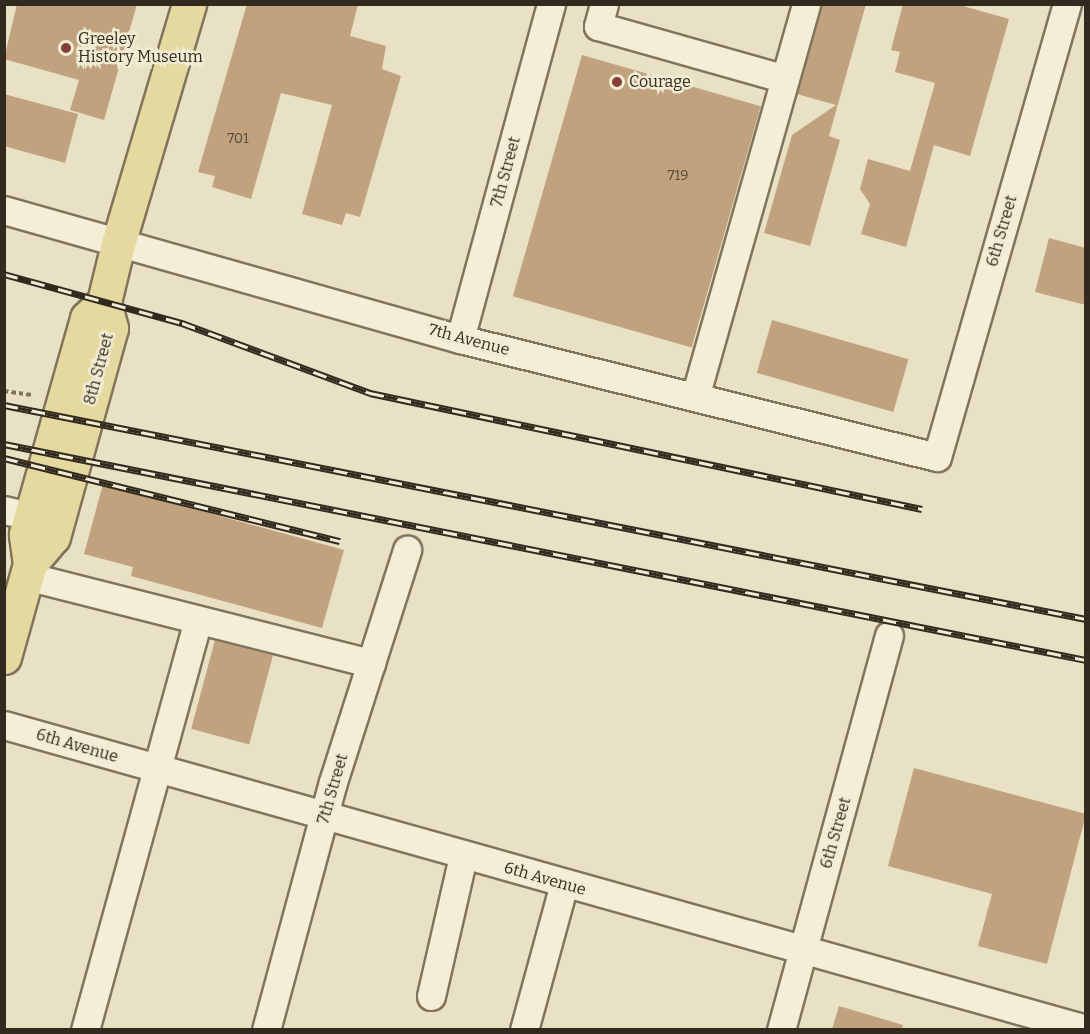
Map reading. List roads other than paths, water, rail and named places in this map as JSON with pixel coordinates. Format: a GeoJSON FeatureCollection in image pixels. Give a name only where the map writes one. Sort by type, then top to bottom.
{"type":"FeatureCollection","features":[{"type":"Feature","properties":{"kind":"main road","name":"8th Street"},"geometry":{"type":"LineString","coordinates":[[4,657],[28,570],[53,537],[111,328],[104,302],[118,244],[189,4]]}},
{"type":"Feature","properties":{"kind":"main road"},"geometry":{"type":"LineString","coordinates":[[28,570],[26,534],[18,513],[87,318],[104,302]]}},
{"type":"Feature","properties":{"kind":"street","name":"7th Street"},"geometry":{"type":"LineString","coordinates":[[460,339],[551,4]]}},
{"type":"Feature","properties":{"kind":"street"},"geometry":{"type":"LineString","coordinates":[[604,4],[598,26],[785,79]]}},
{"type":"Feature","properties":{"kind":"street","name":"6th Street"},"geometry":{"type":"LineString","coordinates":[[937,457],[1067,4]]}},
{"type":"Feature","properties":{"kind":"street"},"geometry":{"type":"LineString","coordinates":[[696,397],[785,79],[802,6]]}},
{"type":"Feature","properties":{"kind":"street","name":"7th Avenue"},"geometry":{"type":"LineString","coordinates":[[4,210],[460,339],[937,457]]}},
{"type":"Feature","properties":{"kind":"street","name":"7th Street"},"geometry":{"type":"LineString","coordinates":[[266,1029],[325,817],[407,550]]}},
{"type":"Feature","properties":{"kind":"street"},"geometry":{"type":"LineString","coordinates":[[28,570],[198,620],[371,663]]}},
{"type":"Feature","properties":{"kind":"street"},"geometry":{"type":"LineString","coordinates":[[85,1029],[198,620]]}},
{"type":"Feature","properties":{"kind":"street","name":"6th Street"},"geometry":{"type":"LineString","coordinates":[[781,1029],[889,636]]}},
{"type":"Feature","properties":{"kind":"street","name":"6th Avenue"},"geometry":{"type":"LineString","coordinates":[[4,725],[803,951],[1042,1024],[1086,1029]]}},
{"type":"Feature","properties":{"kind":"street"},"geometry":{"type":"LineString","coordinates":[[432,996],[463,856]]}},
{"type":"Feature","properties":{"kind":"street"},"geometry":{"type":"LineString","coordinates":[[524,1029],[564,884]]}},
{"type":"Feature","properties":{"kind":"railway"},"geometry":{"type":"LineString","coordinates":[[4,274],[182,323],[370,393],[922,509]]}},
{"type":"Feature","properties":{"kind":"railway"},"geometry":{"type":"LineString","coordinates":[[4,405],[1086,619]]}},
{"type":"Feature","properties":{"kind":"railway"},"geometry":{"type":"LineString","coordinates":[[4,444],[1086,660]]}},
{"type":"Feature","properties":{"kind":"railway"},"geometry":{"type":"LineString","coordinates":[[4,458],[340,541]]}},
{"type":"Feature","properties":{"kind":"place","name":"Greeley History Museum"},"geometry":{"type":"Point","coordinates":[66,48]}},
{"type":"Feature","properties":{"kind":"place","name":"Courage"},"geometry":{"type":"Point","coordinates":[617,82]}}]}
